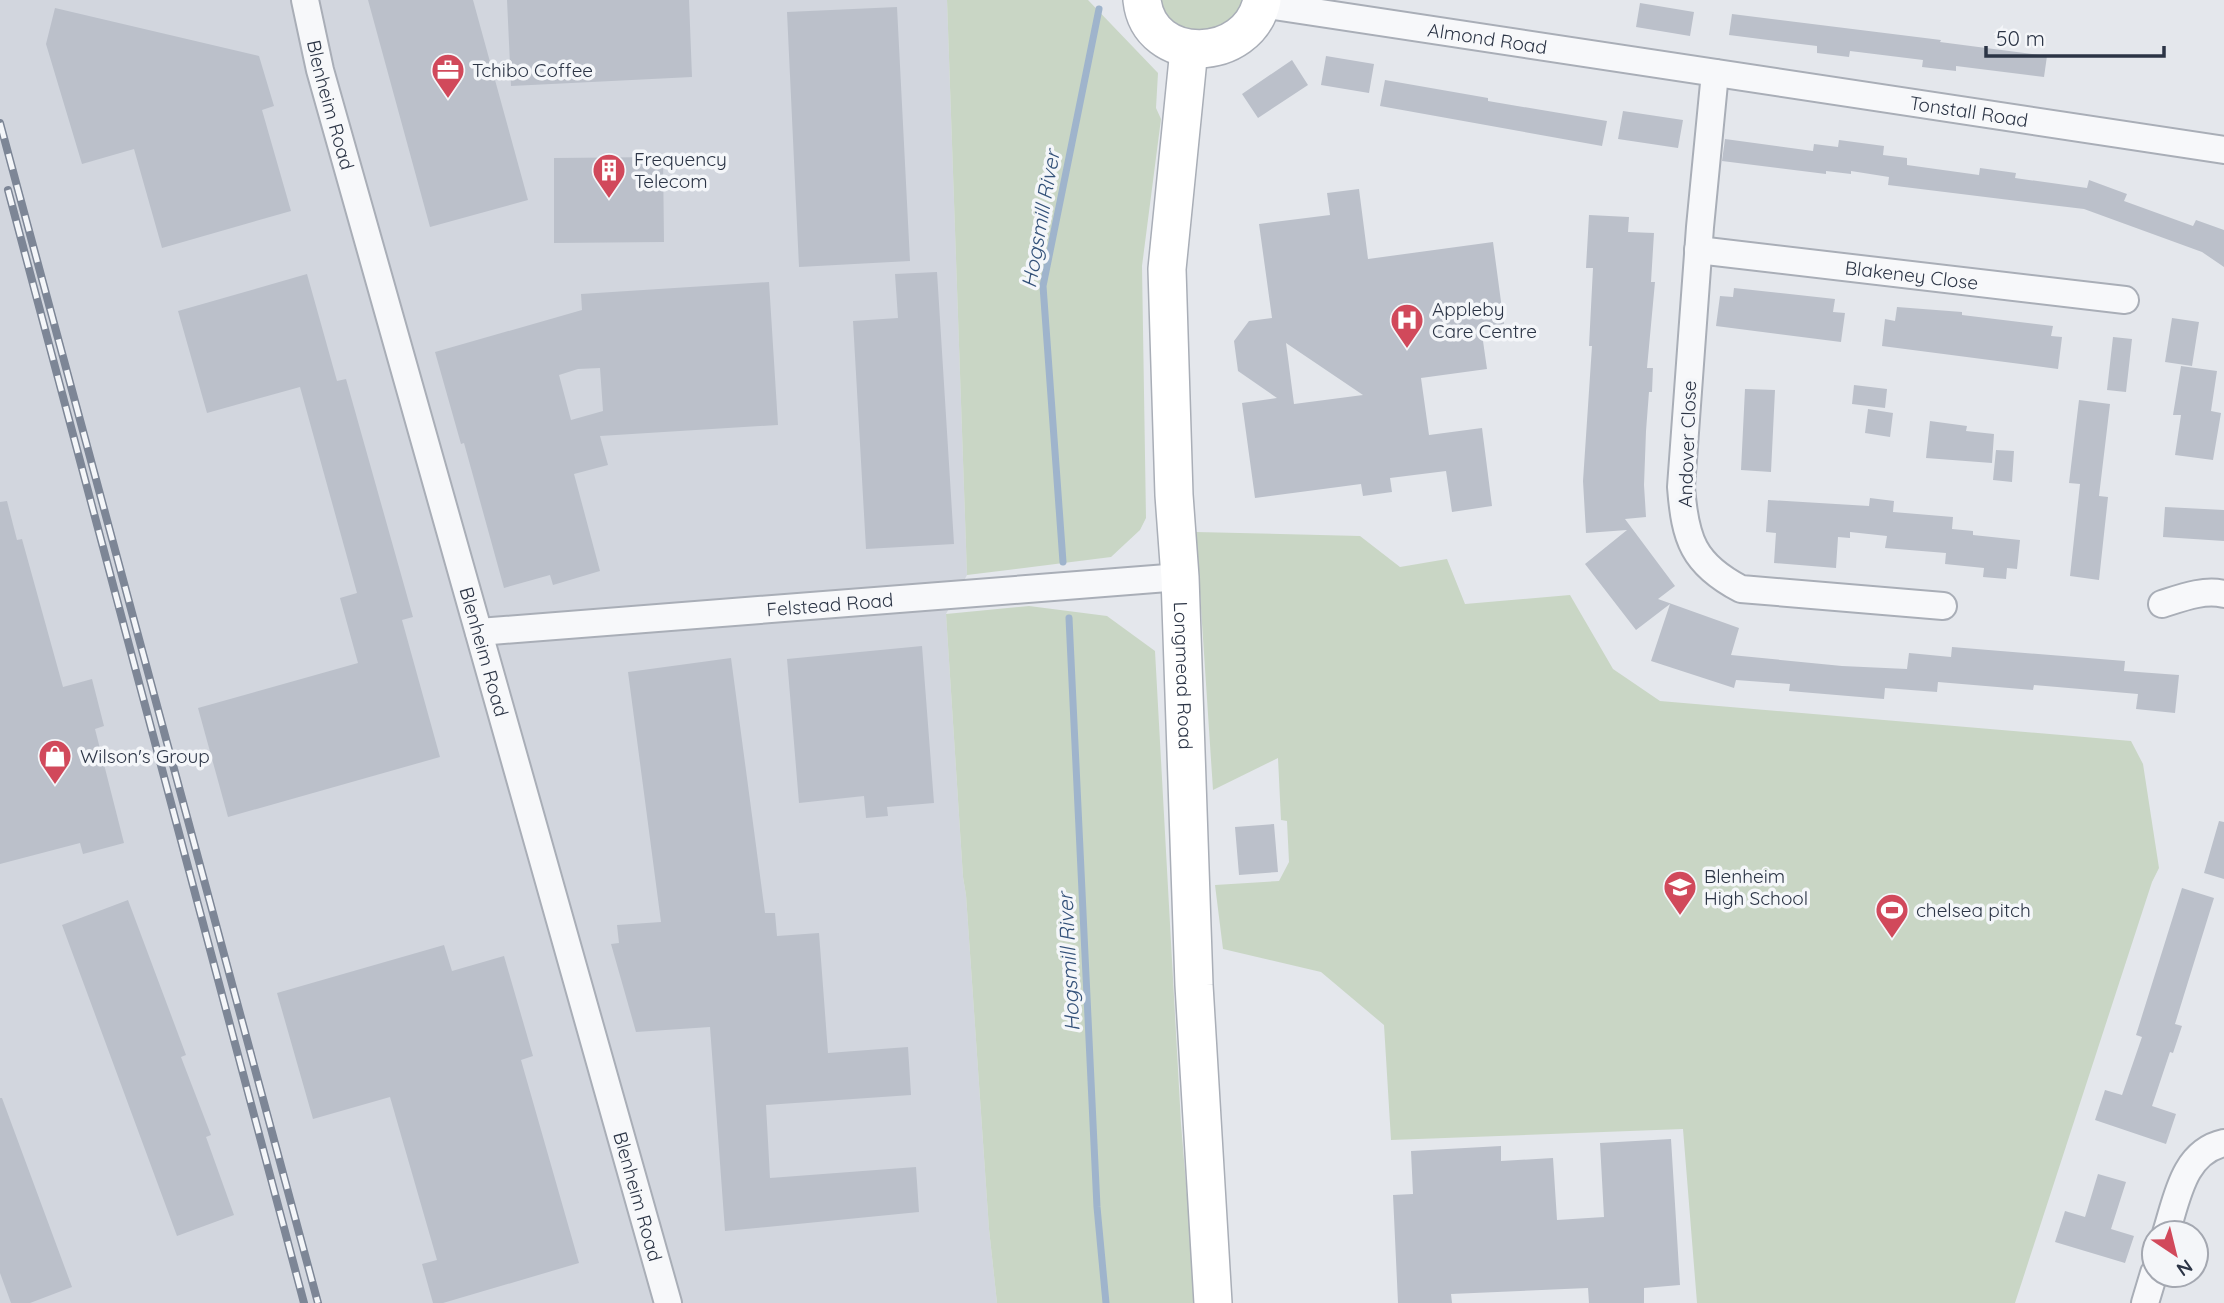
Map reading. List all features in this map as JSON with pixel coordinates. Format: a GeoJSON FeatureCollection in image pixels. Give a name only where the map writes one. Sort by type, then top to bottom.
{"type":"FeatureCollection","features":[{"type":"Feature","properties":{"kind":"street","name":"Blenheim Road"},"geometry":{"type":"LineString","coordinates":[[305,0],[320,70],[668,1303]]}},
{"type":"Feature","properties":{"kind":"street"},"geometry":{"type":"LineString","coordinates":[[1142,0],[1143,10],[1154,29],[1169,41],[1189,49],[1209,50],[1230,43],[1252,23],[1261,2]]}},
{"type":"Feature","properties":{"kind":"street","name":"Almond Road"},"geometry":{"type":"LineString","coordinates":[[1261,2],[1714,73]]}},
{"type":"Feature","properties":{"kind":"street","name":"Longmead Road"},"geometry":{"type":"LineString","coordinates":[[1189,49],[1167,269],[1194,985],[1213,1303]]}},
{"type":"Feature","properties":{"kind":"street","name":"Tonstall Road"},"geometry":{"type":"LineString","coordinates":[[1714,73],[2224,150]]}},
{"type":"Feature","properties":{"kind":"street","name":"Andover Close"},"geometry":{"type":"LineString","coordinates":[[1714,73],[1681,487],[1689,538],[1702,559],[1719,577],[1741,589],[1943,606]]}},
{"type":"Feature","properties":{"kind":"street","name":"Blakeney Close"},"geometry":{"type":"LineString","coordinates":[[1698,250],[2125,300]]}},
{"type":"Feature","properties":{"kind":"street","name":"Felstead Road"},"geometry":{"type":"LineString","coordinates":[[479,632],[1180,577]]}},
{"type":"Feature","properties":{"kind":"street"},"geometry":{"type":"LineString","coordinates":[[2162,604],[2190,595],[2217,592],[2224,594]]}},
{"type":"Feature","properties":{"kind":"street"},"geometry":{"type":"LineString","coordinates":[[2170,1219],[2182,1182],[2192,1162],[2211,1146],[2224,1143]]}},
{"type":"Feature","properties":{"kind":"shaded area"},"geometry":{"type":"Polygon","coordinates":[[[0,0],[947,0],[967,575],[946,614],[989,1229],[997,1303],[0,1303],[0,0]]]}},
{"type":"Feature","properties":{"kind":"green space"},"geometry":{"type":"Polygon","coordinates":[[[947,0],[1088,0],[1158,73],[1156,108],[1161,119],[1142,266],[1146,518],[1140,530],[1111,557],[967,575],[947,0]]]}},
{"type":"Feature","properties":{"kind":"green space"},"geometry":{"type":"Polygon","coordinates":[[[1150,0],[1251,0],[1229,30],[1179,34],[1150,0]]]}},
{"type":"Feature","properties":{"kind":"green space","name":"Blenheim High School"},"geometry":{"type":"Polygon","coordinates":[[[1196,532],[1360,536],[1400,567],[1447,559],[1465,604],[1570,595],[1613,669],[1660,701],[2131,741],[2143,764],[2159,868],[2152,882],[2015,1303],[1697,1303],[1683,1129],[1391,1140],[1384,1025],[1321,972],[1223,949],[1215,885],[1279,881],[1289,862],[1287,821],[1281,820],[1278,758],[1213,790],[1196,532]]]}},
{"type":"Feature","properties":{"kind":"green space"},"geometry":{"type":"Polygon","coordinates":[[[1029,606],[1107,616],[1155,651],[1181,1124],[1196,1303],[997,1303],[989,1229],[946,614],[1029,606]]]}},
{"type":"Feature","properties":{"kind":"building","name":"Tchibo Coffee"},"geometry":{"type":"Polygon","coordinates":[[[368,0],[473,0],[528,200],[430,227],[368,0]]]}},
{"type":"Feature","properties":{"kind":"building"},"geometry":{"type":"Polygon","coordinates":[[[507,0],[689,0],[692,77],[511,86],[507,0]]]}},
{"type":"Feature","properties":{"kind":"building"},"geometry":{"type":"Polygon","coordinates":[[[1640,3],[1694,12],[1690,36],[1636,27],[1640,3]]]}},
{"type":"Feature","properties":{"kind":"building"},"geometry":{"type":"Polygon","coordinates":[[[897,7],[910,261],[799,267],[787,12],[897,7]]]}},
{"type":"Feature","properties":{"kind":"building"},"geometry":{"type":"Polygon","coordinates":[[[55,8],[259,56],[274,106],[262,110],[291,211],[162,248],[134,149],[82,164],[46,44],[55,8]]]}},
{"type":"Feature","properties":{"kind":"building"},"geometry":{"type":"Polygon","coordinates":[[[1732,14],[2047,56],[2044,77],[1956,66],[1956,71],[1922,67],[1923,60],[1850,51],[1849,57],[1817,53],[1817,46],[1729,35],[1732,14]]]}},
{"type":"Feature","properties":{"kind":"building"},"geometry":{"type":"Polygon","coordinates":[[[1326,56],[1374,64],[1369,93],[1321,85],[1326,56]]]}},
{"type":"Feature","properties":{"kind":"building"},"geometry":{"type":"Polygon","coordinates":[[[1292,60],[1308,85],[1258,118],[1242,94],[1292,60]]]}},
{"type":"Feature","properties":{"kind":"building"},"geometry":{"type":"Polygon","coordinates":[[[1385,80],[1607,121],[1602,146],[1380,106],[1385,80]]]}},
{"type":"Feature","properties":{"kind":"building"},"geometry":{"type":"Polygon","coordinates":[[[1623,111],[1683,120],[1678,148],[1618,139],[1623,111]]]}},
{"type":"Feature","properties":{"kind":"building"},"geometry":{"type":"Polygon","coordinates":[[[1725,139],[1813,151],[1814,144],[1838,147],[1839,140],[1884,146],[1883,155],[1907,158],[1907,165],[1979,175],[1980,168],[2016,173],[2015,178],[2087,188],[2089,180],[2127,194],[2124,201],[2193,226],[2196,220],[2224,230],[2224,267],[2202,252],[2084,209],[1888,185],[1889,177],[1851,171],[1851,174],[1826,171],[1826,174],[1722,161],[1725,139]]]}},
{"type":"Feature","properties":{"kind":"building","name":"Frequency Telecom"},"geometry":{"type":"Polygon","coordinates":[[[663,157],[664,242],[554,243],[554,158],[663,157]]]}},
{"type":"Feature","properties":{"kind":"building","name":"Appleby Care Centre"},"geometry":{"type":"Polygon","coordinates":[[[1359,189],[1368,259],[1493,242],[1504,324],[1481,327],[1487,369],[1421,378],[1429,435],[1482,428],[1492,506],[1452,512],[1446,471],[1390,478],[1392,492],[1363,496],[1361,484],[1255,498],[1242,403],[1277,398],[1238,371],[1234,341],[1249,321],[1272,318],[1259,224],[1330,215],[1327,193],[1359,189]],[[1286,343],[1294,404],[1363,395],[1286,343]]]}},
{"type":"Feature","properties":{"kind":"building"},"geometry":{"type":"Polygon","coordinates":[[[1589,215],[1629,217],[1628,232],[1654,233],[1651,282],[1655,282],[1647,368],[1653,368],[1646,431],[1646,517],[1625,519],[1675,586],[1658,599],[1739,628],[1731,655],[1842,666],[1907,669],[1909,653],[1951,657],[1952,647],[2125,661],[2124,671],[2179,675],[2175,713],[2136,709],[2138,694],[2034,685],[2033,690],[1938,682],[1937,692],[1885,688],[1884,699],[1789,691],[1790,684],[1736,680],[1734,688],[1651,661],[1670,604],[1636,630],[1585,564],[1627,530],[1586,533],[1583,481],[1592,346],[1589,346],[1593,268],[1586,268],[1589,215]]]}},
{"type":"Feature","properties":{"kind":"building"},"geometry":{"type":"Polygon","coordinates":[[[937,272],[954,544],[866,549],[853,321],[898,318],[895,274],[937,272]]]}},
{"type":"Feature","properties":{"kind":"building"},"geometry":{"type":"Polygon","coordinates":[[[307,274],[337,381],[346,379],[413,617],[402,620],[440,757],[228,817],[198,708],[358,663],[340,598],[357,593],[300,387],[207,413],[178,311],[307,274]]]}},
{"type":"Feature","properties":{"kind":"building"},"geometry":{"type":"Polygon","coordinates":[[[769,282],[778,425],[600,436],[608,465],[574,474],[600,571],[553,585],[550,575],[504,588],[464,443],[461,444],[435,352],[582,310],[581,294],[769,282]],[[600,368],[578,369],[559,375],[571,420],[603,411],[600,368]]]}},
{"type":"Feature","properties":{"kind":"building"},"geometry":{"type":"Polygon","coordinates":[[[1734,288],[1835,299],[1833,312],[1845,313],[1841,342],[1716,326],[1720,296],[1733,297],[1734,288]]]}},
{"type":"Feature","properties":{"kind":"building"},"geometry":{"type":"Polygon","coordinates":[[[1897,307],[1962,312],[1962,315],[2053,326],[2051,336],[2062,337],[2058,369],[1882,346],[1885,319],[1895,321],[1897,307]]]}},
{"type":"Feature","properties":{"kind":"building"},"geometry":{"type":"Polygon","coordinates":[[[2172,318],[2199,322],[2192,366],[2165,362],[2172,318]]]}},
{"type":"Feature","properties":{"kind":"building"},"geometry":{"type":"Polygon","coordinates":[[[2113,337],[2132,339],[2126,392],[2107,390],[2113,337]]]}},
{"type":"Feature","properties":{"kind":"building"},"geometry":{"type":"Polygon","coordinates":[[[2181,366],[2217,371],[2211,411],[2221,413],[2213,460],[2175,455],[2181,415],[2173,415],[2181,366]]]}},
{"type":"Feature","properties":{"kind":"building"},"geometry":{"type":"Polygon","coordinates":[[[1854,385],[1887,389],[1885,408],[1852,404],[1854,385]]]}},
{"type":"Feature","properties":{"kind":"building"},"geometry":{"type":"Polygon","coordinates":[[[1745,389],[1775,390],[1771,472],[1741,470],[1745,389]]]}},
{"type":"Feature","properties":{"kind":"building"},"geometry":{"type":"Polygon","coordinates":[[[2079,400],[2110,404],[2099,496],[2108,497],[2099,580],[2070,576],[2080,484],[2069,483],[2079,400]]]}},
{"type":"Feature","properties":{"kind":"building"},"geometry":{"type":"Polygon","coordinates":[[[1868,409],[1893,413],[1890,437],[1865,433],[1868,409]]]}},
{"type":"Feature","properties":{"kind":"building"},"geometry":{"type":"Polygon","coordinates":[[[1930,421],[1967,426],[1966,431],[1994,434],[1992,463],[1926,458],[1930,421]]]}},
{"type":"Feature","properties":{"kind":"building"},"geometry":{"type":"Polygon","coordinates":[[[1996,450],[2014,451],[2012,482],[1993,480],[1996,450]]]}},
{"type":"Feature","properties":{"kind":"building"},"geometry":{"type":"Polygon","coordinates":[[[1870,498],[1894,501],[1893,512],[1953,517],[1952,529],[1973,531],[1973,535],[2020,540],[2017,569],[2007,568],[2006,579],[1983,577],[1984,568],[1945,564],[1946,553],[1885,548],[1887,536],[1850,532],[1850,538],[1838,537],[1836,568],[1774,563],[1776,533],[1766,532],[1768,500],[1869,506],[1870,498]]]}},
{"type":"Feature","properties":{"kind":"building","name":"Wilson's Group"},"geometry":{"type":"Polygon","coordinates":[[[7,501],[17,540],[22,539],[63,687],[92,679],[104,726],[95,729],[124,843],[83,854],[80,843],[0,864],[0,502],[7,501]]]}},
{"type":"Feature","properties":{"kind":"building"},"geometry":{"type":"Polygon","coordinates":[[[2165,507],[2224,510],[2224,541],[2163,537],[2165,507]]]}},
{"type":"Feature","properties":{"kind":"building"},"geometry":{"type":"Polygon","coordinates":[[[922,646],[934,803],[887,807],[888,816],[866,818],[864,796],[799,803],[787,659],[922,646]]]}},
{"type":"Feature","properties":{"kind":"building"},"geometry":{"type":"Polygon","coordinates":[[[731,658],[765,913],[775,913],[777,936],[819,933],[828,1053],[908,1047],[911,1095],[766,1105],[770,1178],[916,1167],[919,1212],[725,1231],[710,1027],[636,1032],[611,944],[619,943],[617,925],[661,922],[628,672],[731,658]]]}},
{"type":"Feature","properties":{"kind":"building"},"geometry":{"type":"Polygon","coordinates":[[[2219,821],[2224,822],[2224,879],[2204,873],[2219,821]]]}},
{"type":"Feature","properties":{"kind":"building"},"geometry":{"type":"Polygon","coordinates":[[[1274,824],[1278,872],[1239,875],[1235,827],[1274,824]]]}},
{"type":"Feature","properties":{"kind":"building"},"geometry":{"type":"Polygon","coordinates":[[[2182,888],[2214,898],[2175,1024],[2182,1026],[2173,1053],[2170,1052],[2152,1106],[2176,1114],[2166,1144],[2095,1120],[2105,1090],[2122,1095],[2142,1037],[2136,1035],[2182,888]]]}},
{"type":"Feature","properties":{"kind":"building"},"geometry":{"type":"Polygon","coordinates":[[[128,900],[186,1055],[181,1057],[211,1135],[206,1137],[234,1215],[177,1236],[62,925],[128,900]]]}},
{"type":"Feature","properties":{"kind":"building"},"geometry":{"type":"Polygon","coordinates":[[[444,945],[452,971],[504,956],[533,1056],[521,1060],[579,1263],[443,1303],[433,1303],[422,1264],[437,1260],[390,1097],[313,1119],[277,993],[444,945]]]}},
{"type":"Feature","properties":{"kind":"building"},"geometry":{"type":"Polygon","coordinates":[[[0,1098],[72,1287],[30,1303],[11,1303],[0,1273],[0,1098]]]}},
{"type":"Feature","properties":{"kind":"building"},"geometry":{"type":"Polygon","coordinates":[[[1671,1139],[1680,1285],[1644,1288],[1644,1303],[1589,1303],[1588,1288],[1451,1294],[1452,1303],[1398,1303],[1393,1195],[1413,1194],[1411,1151],[1501,1146],[1501,1161],[1553,1158],[1557,1220],[1604,1217],[1600,1143],[1671,1139]]]}},
{"type":"Feature","properties":{"kind":"building"},"geometry":{"type":"Polygon","coordinates":[[[2098,1174],[2126,1182],[2111,1229],[2134,1236],[2125,1263],[2055,1242],[2065,1211],[2085,1217],[2098,1174]]]}},
{"type":"Feature","properties":{"kind":"waterway","name":"Hogsmill River"},"geometry":{"type":"LineString","coordinates":[[1063,562],[1043,286],[1099,9]]}},
{"type":"Feature","properties":{"kind":"waterway","name":"Hogsmill River"},"geometry":{"type":"LineString","coordinates":[[1069,618],[1097,1207],[1106,1303]]}},
{"type":"Feature","properties":{"kind":"railway"},"geometry":{"type":"LineString","coordinates":[[0,123],[318,1303]]}},
{"type":"Feature","properties":{"kind":"railway"},"geometry":{"type":"LineString","coordinates":[[8,190],[304,1303]]}},
{"type":"Feature","properties":{"kind":"place","name":"Tchibo Coffee"},"geometry":{"type":"Point","coordinates":[448,100]}},
{"type":"Feature","properties":{"kind":"place","name":"Frequency Telecom"},"geometry":{"type":"Point","coordinates":[609,200]}},
{"type":"Feature","properties":{"kind":"place","name":"Appleby Care Centre"},"geometry":{"type":"Point","coordinates":[1407,350]}},
{"type":"Feature","properties":{"kind":"place","name":"Wilson's Group"},"geometry":{"type":"Point","coordinates":[55,786]}},
{"type":"Feature","properties":{"kind":"place","name":"Blenheim High School"},"geometry":{"type":"Point","coordinates":[1680,917]}},
{"type":"Feature","properties":{"kind":"place","name":"chelsea pitch"},"geometry":{"type":"Point","coordinates":[1892,940]}}]}
